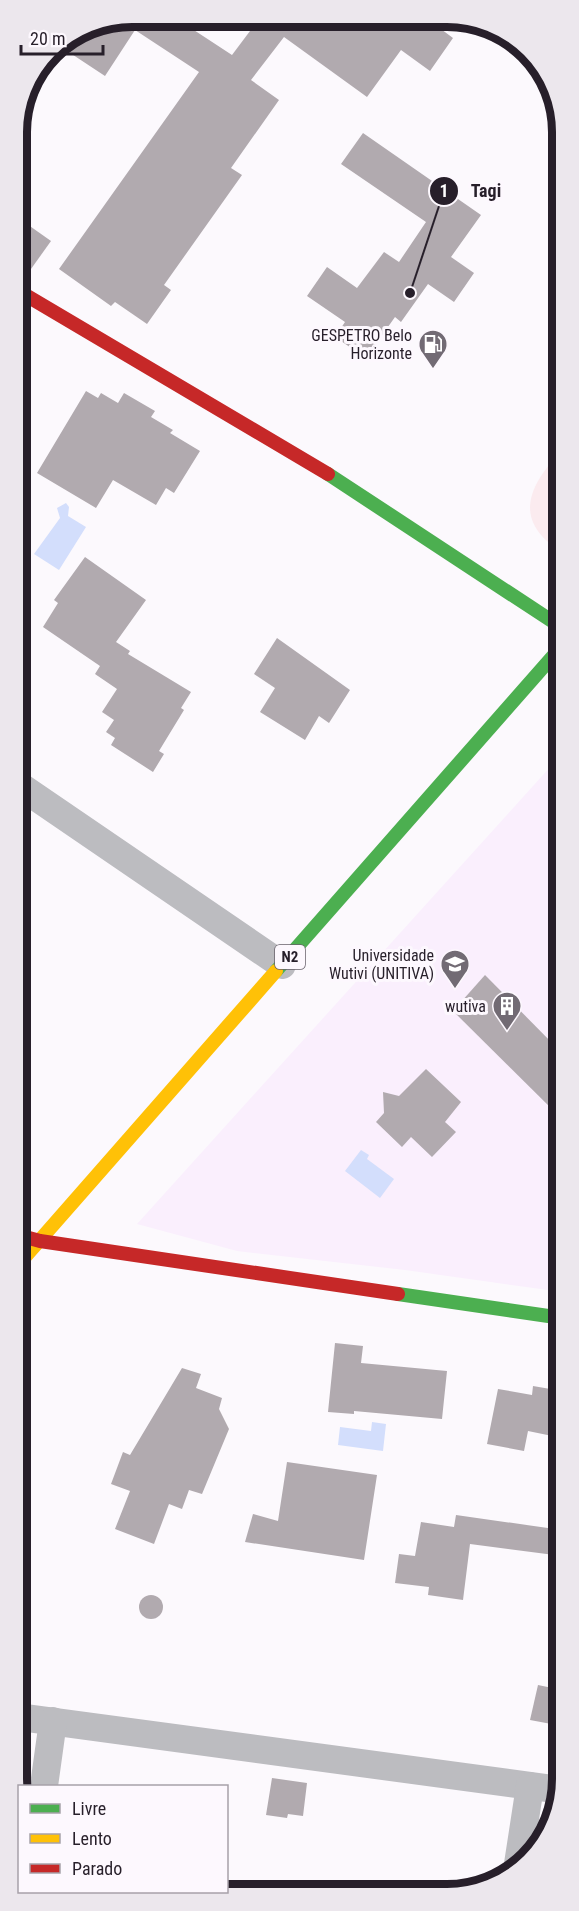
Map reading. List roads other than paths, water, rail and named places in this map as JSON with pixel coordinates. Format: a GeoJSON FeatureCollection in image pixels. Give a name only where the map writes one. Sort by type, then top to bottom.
{"type":"FeatureCollection","features":[{"type":"Feature","properties":{"kind":"street"},"geometry":{"type":"LineString","coordinates":[[27,296],[329,475],[552,621]]}},
{"type":"Feature","properties":{"kind":"street","name":"N2"},"geometry":{"type":"LineString","coordinates":[[27,1255],[552,664]]}},
{"type":"Feature","properties":{"kind":"street"},"geometry":{"type":"LineString","coordinates":[[27,790],[282,965]]}},
{"type":"Feature","properties":{"kind":"street"},"geometry":{"type":"LineString","coordinates":[[27,1238],[552,1317]]}},
{"type":"Feature","properties":{"kind":"street"},"geometry":{"type":"LineString","coordinates":[[27,1718],[551,1789]]}},
{"type":"Feature","properties":{"kind":"street"},"geometry":{"type":"LineString","coordinates":[[44,1785],[53,1721]]}},
{"type":"Feature","properties":{"kind":"street"},"geometry":{"type":"LineString","coordinates":[[520,1854],[530,1786]]}},
{"type":"Feature","properties":{"kind":"water"},"geometry":{"type":"Polygon","coordinates":[[[66,503],[69,507],[68,516],[86,527],[59,570],[34,554],[60,518],[57,508],[66,503]]]}},
{"type":"Feature","properties":{"kind":"water"},"geometry":{"type":"Polygon","coordinates":[[[361,1150],[369,1155],[367,1159],[394,1179],[380,1198],[345,1171],[361,1150]]]}},
{"type":"Feature","properties":{"kind":"water"},"geometry":{"type":"Polygon","coordinates":[[[372,1422],[386,1424],[383,1451],[338,1445],[340,1427],[371,1431],[372,1422]]]}},
{"type":"Feature","properties":{"kind":"place","name":"Tagi"},"geometry":{"type":"Point","coordinates":[410,293]}},
{"type":"Feature","properties":{"kind":"place","name":"GESPETRO Belo Horizonte"},"geometry":{"type":"Point","coordinates":[433,370]}},
{"type":"Feature","properties":{"kind":"place","name":"Universidade Wutivi (UNITIVA)"},"geometry":{"type":"Point","coordinates":[455,990]}},
{"type":"Feature","properties":{"kind":"place","name":"wutiva"},"geometry":{"type":"Point","coordinates":[507,1032]}}]}
